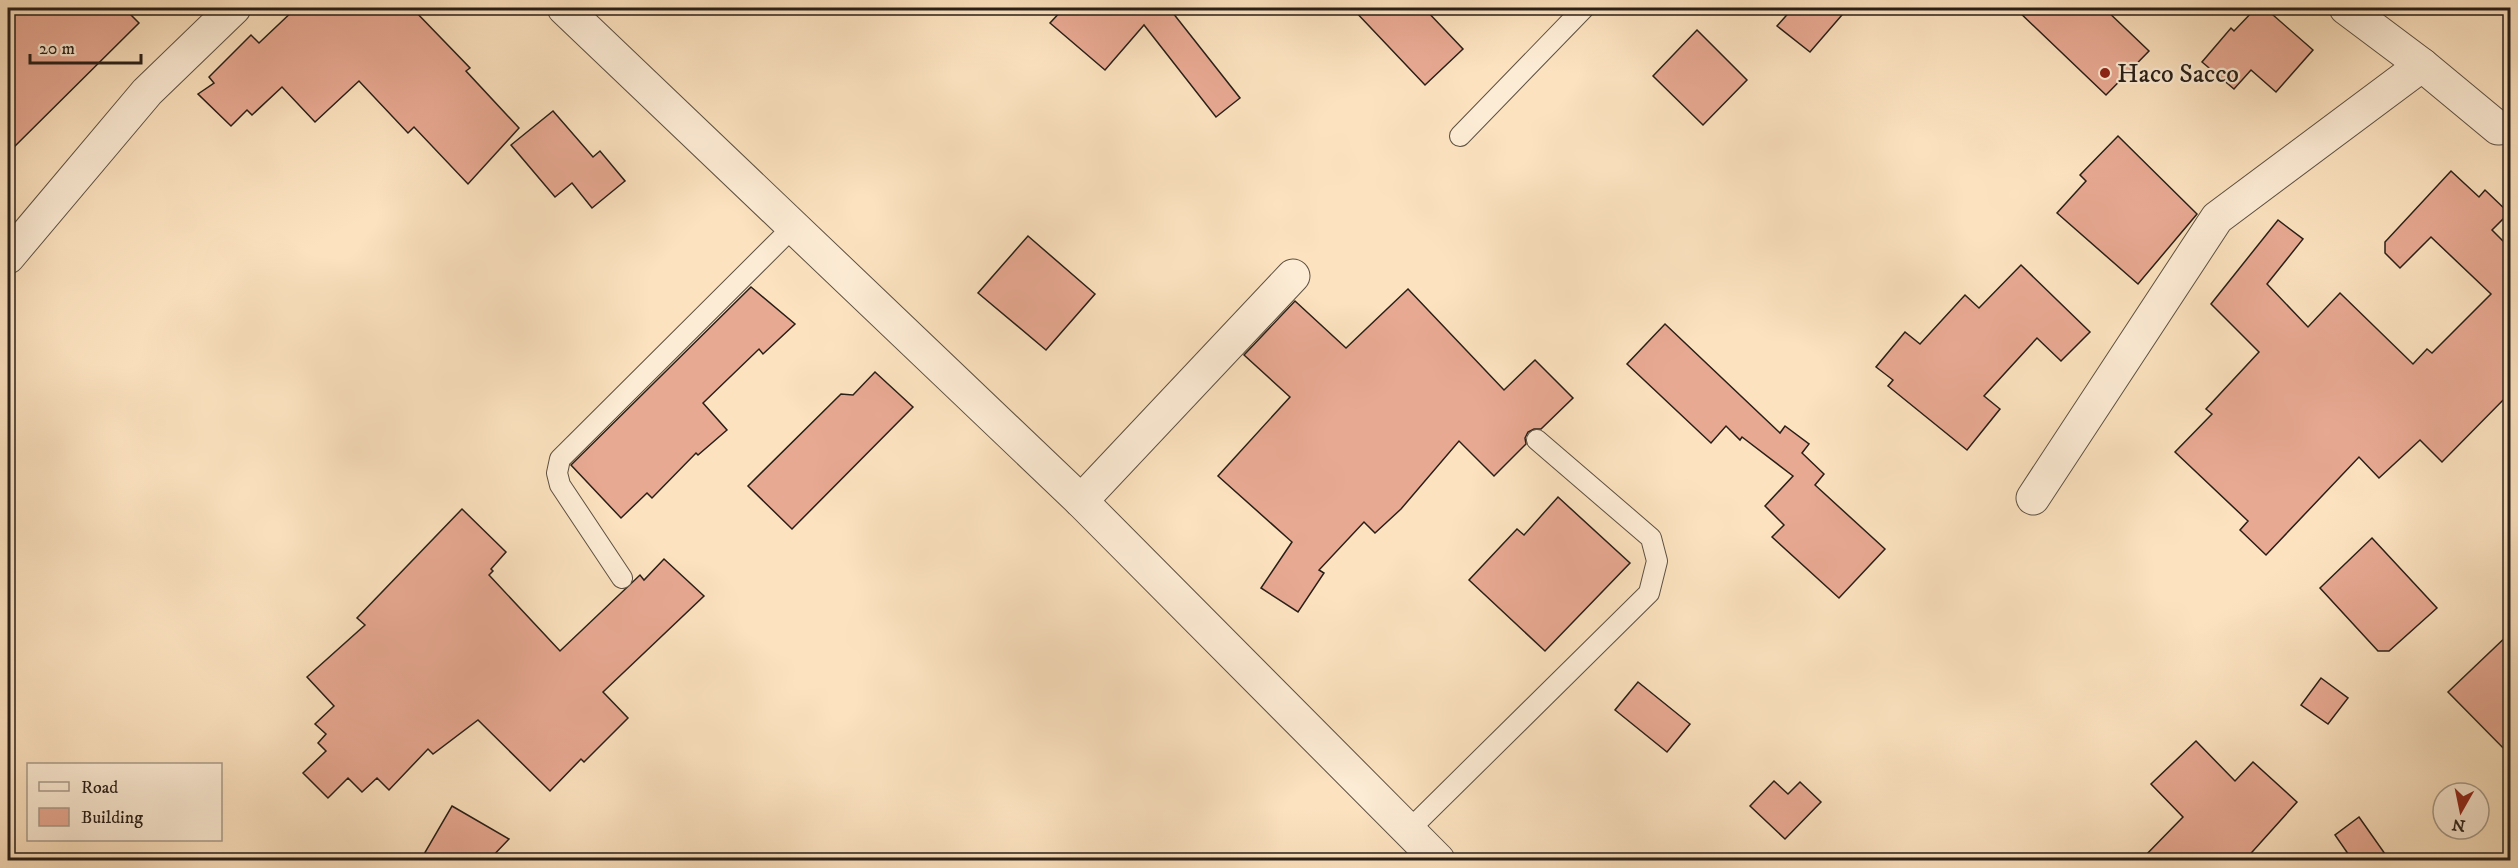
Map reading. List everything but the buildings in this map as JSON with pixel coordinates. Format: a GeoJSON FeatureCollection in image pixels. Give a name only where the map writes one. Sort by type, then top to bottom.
{"type":"FeatureCollection","features":[{"type":"Feature","properties":{"kind":"street"},"geometry":{"type":"LineString","coordinates":[[8,256],[147,92],[234,8]]}},
{"type":"Feature","properties":{"kind":"street"},"geometry":{"type":"LineString","coordinates":[[564,8],[1081,501],[1438,861]]}},
{"type":"Feature","properties":{"kind":"street"},"geometry":{"type":"LineString","coordinates":[[2346,8],[2506,134]]}},
{"type":"Feature","properties":{"kind":"street"},"geometry":{"type":"LineString","coordinates":[[2033,498],[2217,218],[2421,65]]}},
{"type":"Feature","properties":{"kind":"street"},"geometry":{"type":"LineString","coordinates":[[1081,501],[1293,276]]}},
{"type":"Feature","properties":{"kind":"lane"},"geometry":{"type":"LineString","coordinates":[[1460,136],[1584,8]]}},
{"type":"Feature","properties":{"kind":"lane"},"geometry":{"type":"LineString","coordinates":[[622,578],[560,485],[557,473],[560,459],[794,226]]}},
{"type":"Feature","properties":{"kind":"lane"},"geometry":{"type":"LineString","coordinates":[[1409,830],[1649,593],[1657,561],[1651,538],[1537,440]]}},
{"type":"Feature","properties":{"kind":"place","name":"Haco Sacco"},"geometry":{"type":"Point","coordinates":[2105,73]}}]}
